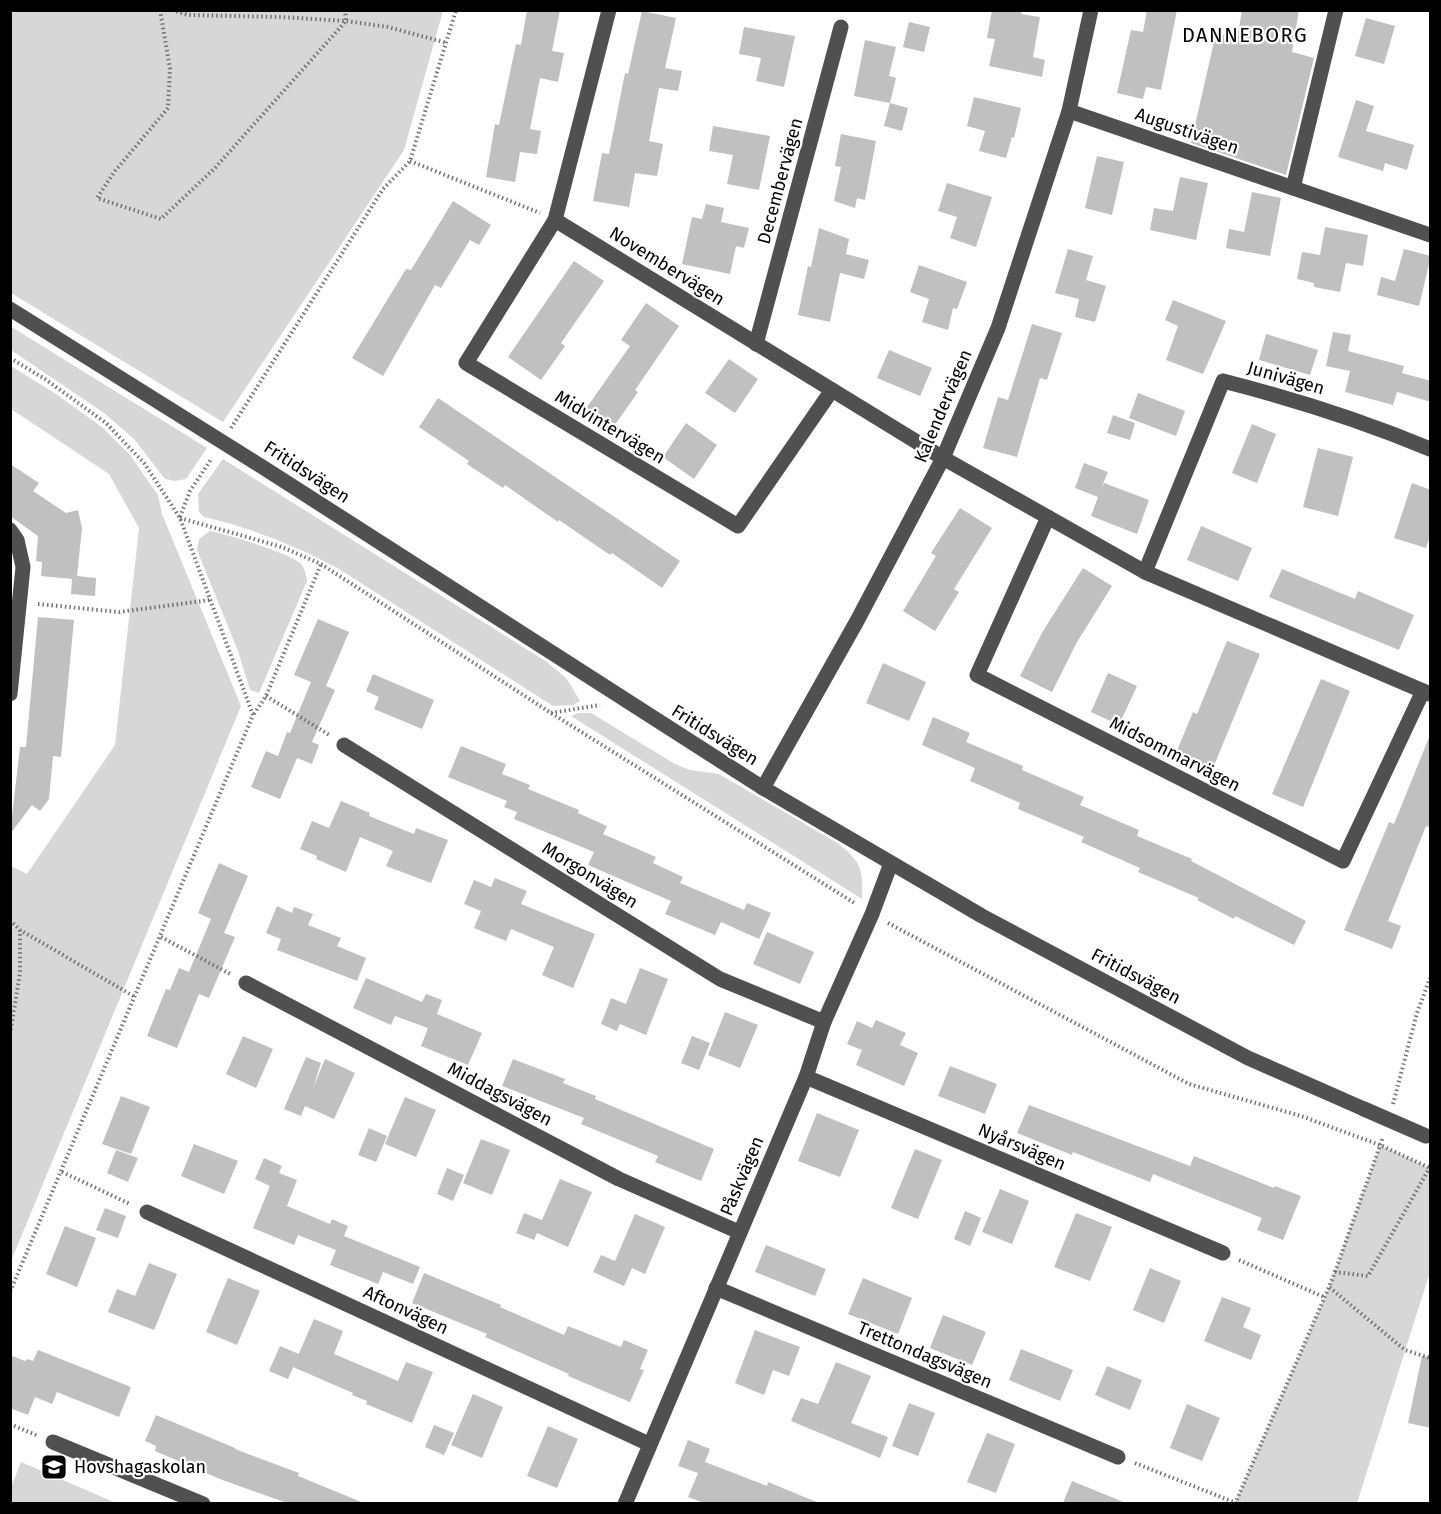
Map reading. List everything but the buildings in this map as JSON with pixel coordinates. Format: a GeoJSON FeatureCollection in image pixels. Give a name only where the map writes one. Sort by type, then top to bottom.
{"type":"FeatureCollection","features":[{"type":"Feature","properties":{"kind":"street"},"geometry":{"type":"LineString","coordinates":[[555,219],[609,10]]}},
{"type":"Feature","properties":{"kind":"street","name":"Kalendervägen"},"geometry":{"type":"LineString","coordinates":[[763,788],[869,600],[943,458],[998,328],[1069,111],[1091,10]]}},
{"type":"Feature","properties":{"kind":"street"},"geometry":{"type":"LineString","coordinates":[[1293,188],[1336,10]]}},
{"type":"Feature","properties":{"kind":"street","name":"Decembervägen"},"geometry":{"type":"LineString","coordinates":[[756,345],[841,27]]}},
{"type":"Feature","properties":{"kind":"street","name":"Augustivägen"},"geometry":{"type":"LineString","coordinates":[[1069,111],[1431,235]]}},
{"type":"Feature","properties":{"kind":"street","name":"Novembervägen"},"geometry":{"type":"LineString","coordinates":[[555,219],[756,345],[943,458]]}},
{"type":"Feature","properties":{"kind":"street","name":"Midvintervägen"},"geometry":{"type":"LineString","coordinates":[[555,219],[466,363],[738,526],[831,390]]}},
{"type":"Feature","properties":{"kind":"street","name":"Fritidsvägen"},"geometry":{"type":"LineString","coordinates":[[10,309],[264,468],[763,788],[891,863],[982,916],[1248,1058],[1428,1137]]}},
{"type":"Feature","properties":{"kind":"street","name":"Junivägen"},"geometry":{"type":"LineString","coordinates":[[1145,572],[1223,381],[1288,398],[1384,430],[1431,450]]}},
{"type":"Feature","properties":{"kind":"street"},"geometry":{"type":"LineString","coordinates":[[943,458],[1145,572],[1427,692]]}},
{"type":"Feature","properties":{"kind":"street","name":"Midsommarvägen"},"geometry":{"type":"LineString","coordinates":[[1048,517],[977,675],[1343,861],[1427,692]]}},
{"type":"Feature","properties":{"kind":"street"},"geometry":{"type":"LineString","coordinates":[[10,530],[17,540],[23,560],[10,694]]}},
{"type":"Feature","properties":{"kind":"street","name":"Morgonvägen"},"geometry":{"type":"LineString","coordinates":[[344,745],[720,979],[824,1022]]}},
{"type":"Feature","properties":{"kind":"street","name":"Påskvägen"},"geometry":{"type":"LineString","coordinates":[[625,1503],[806,1077],[824,1022],[872,914],[891,863]]}},
{"type":"Feature","properties":{"kind":"street","name":"Middagsvägen"},"geometry":{"type":"LineString","coordinates":[[246,983],[619,1179],[739,1232]]}},
{"type":"Feature","properties":{"kind":"street","name":"Nyårsvägen"},"geometry":{"type":"LineString","coordinates":[[806,1077],[1223,1253]]}},
{"type":"Feature","properties":{"kind":"street","name":"Aftonvägen"},"geometry":{"type":"LineString","coordinates":[[147,1212],[649,1444]]}},
{"type":"Feature","properties":{"kind":"street","name":"Trettondagsvägen"},"geometry":{"type":"LineString","coordinates":[[716,1288],[1118,1457]]}},
{"type":"Feature","properties":{"kind":"street"},"geometry":{"type":"LineString","coordinates":[[52,1442],[203,1503]]}},
{"type":"Feature","properties":{"kind":"path"},"geometry":{"type":"LineString","coordinates":[[160,10],[170,69],[168,108],[115,171],[97,198],[161,219],[215,168],[346,21],[345,10]]}},
{"type":"Feature","properties":{"kind":"path"},"geometry":{"type":"LineString","coordinates":[[172,10],[188,15],[346,21],[388,27],[447,43]]}},
{"type":"Feature","properties":{"kind":"path"},"geometry":{"type":"LineString","coordinates":[[230,428],[383,189],[410,161],[456,10]]}},
{"type":"Feature","properties":{"kind":"path"},"geometry":{"type":"LineString","coordinates":[[410,161],[555,219]]}},
{"type":"Feature","properties":{"kind":"path"},"geometry":{"type":"LineString","coordinates":[[10,358],[45,379],[106,423],[144,463],[180,518],[253,715]]}},
{"type":"Feature","properties":{"kind":"path"},"geometry":{"type":"LineString","coordinates":[[180,518],[190,491],[214,453]]}},
{"type":"Feature","properties":{"kind":"path"},"geometry":{"type":"LineString","coordinates":[[180,518],[282,547],[321,564],[551,713],[872,914],[1189,1084],[1301,1116],[1380,1145],[1430,1168],[1368,1276],[1335,1272]]}},
{"type":"Feature","properties":{"kind":"path"},"geometry":{"type":"LineString","coordinates":[[10,1292],[253,715],[266,696],[321,564]]}},
{"type":"Feature","properties":{"kind":"path"},"geometry":{"type":"LineString","coordinates":[[20,602],[119,612],[210,600]]}},
{"type":"Feature","properties":{"kind":"path"},"geometry":{"type":"LineString","coordinates":[[266,696],[344,745]]}},
{"type":"Feature","properties":{"kind":"path"},"geometry":{"type":"LineString","coordinates":[[551,713],[627,702]]}},
{"type":"Feature","properties":{"kind":"path"},"geometry":{"type":"LineString","coordinates":[[10,920],[20,930],[135,997]]}},
{"type":"Feature","properties":{"kind":"path"},"geometry":{"type":"LineString","coordinates":[[10,1034],[20,973],[20,930]]}},
{"type":"Feature","properties":{"kind":"path"},"geometry":{"type":"LineString","coordinates":[[161,937],[246,983]]}},
{"type":"Feature","properties":{"kind":"path"},"geometry":{"type":"LineString","coordinates":[[1390,1114],[1417,1013],[1431,978]]}},
{"type":"Feature","properties":{"kind":"path"},"geometry":{"type":"LineString","coordinates":[[1118,1457],[1236,1503],[1329,1287],[1384,1135]]}},
{"type":"Feature","properties":{"kind":"path"},"geometry":{"type":"LineString","coordinates":[[62,1172],[147,1212]]}},
{"type":"Feature","properties":{"kind":"path"},"geometry":{"type":"LineString","coordinates":[[1223,1253],[1324,1297]]}},
{"type":"Feature","properties":{"kind":"path"},"geometry":{"type":"LineString","coordinates":[[1329,1287],[1404,1350],[1431,1358]]}},
{"type":"Feature","properties":{"kind":"path"},"geometry":{"type":"LineString","coordinates":[[10,1424],[52,1442]]}},
{"type":"Feature","properties":{"kind":"shaded area"},"geometry":{"type":"Polygon","coordinates":[[[11,10],[443,11],[404,150],[223,422],[11,293],[11,10]]]}},
{"type":"Feature","properties":{"kind":"shaded area"},"geometry":{"type":"Polygon","coordinates":[[[10,326],[207,448],[186,479],[175,481],[165,479],[134,439],[104,413],[11,350],[10,326]]]}},
{"type":"Feature","properties":{"kind":"shaded area"},"geometry":{"type":"Polygon","coordinates":[[[11,366],[56,394],[103,428],[130,455],[158,495],[162,514],[241,706],[11,1261],[11,866],[27,874],[115,745],[139,528],[109,474],[11,409],[11,366]]]}},
{"type":"Feature","properties":{"kind":"shaded area"},"geometry":{"type":"Polygon","coordinates":[[[223,459],[547,662],[567,679],[580,701],[573,705],[553,706],[339,569],[273,538],[204,517],[199,512],[198,494],[223,459]]]}},
{"type":"Feature","properties":{"kind":"shaded area"},"geometry":{"type":"Polygon","coordinates":[[[210,531],[284,554],[300,563],[305,571],[307,581],[259,693],[250,690],[238,651],[197,550],[199,539],[210,531]]]}},
{"type":"Feature","properties":{"kind":"shaded area"},"geometry":{"type":"Polygon","coordinates":[[[591,713],[675,764],[690,770],[719,774],[839,844],[860,868],[862,899],[571,716],[591,713]]]}},
{"type":"Feature","properties":{"kind":"shaded area"},"geometry":{"type":"Polygon","coordinates":[[[1380,1145],[1430,1168],[1430,1272],[1357,1503],[1235,1503],[1329,1287],[1380,1145]]]}},
{"type":"Feature","properties":{"kind":"shaded area"},"geometry":{"type":"Polygon","coordinates":[[[21,1462],[116,1503],[11,1503],[11,1487],[21,1462]]]}},
{"type":"Feature","properties":{"kind":"place","name":"Hovshagaskolan"},"geometry":{"type":"Point","coordinates":[54,1467]}},
{"type":"Feature","properties":{"kind":"district","name":"DANNEBORG"},"geometry":{"type":"Point","coordinates":[1245,35]}}]}
